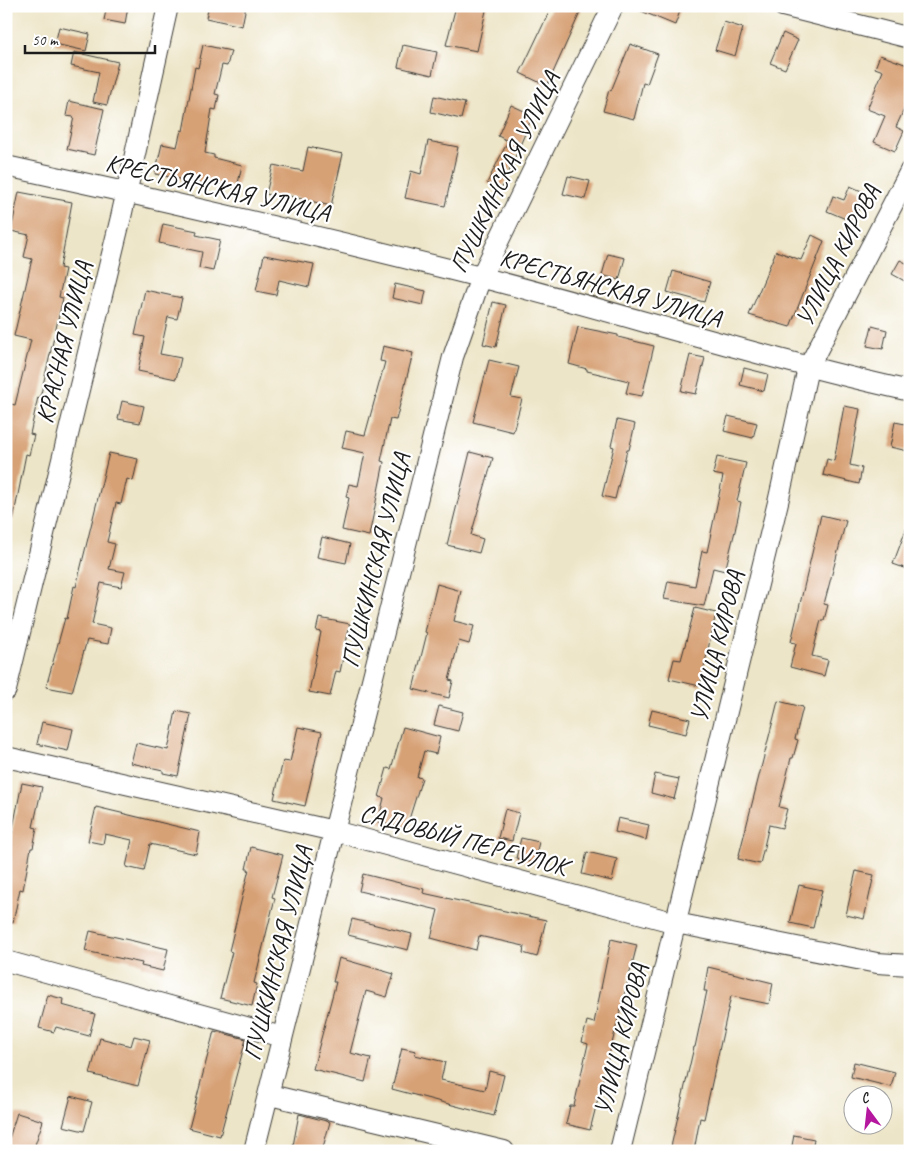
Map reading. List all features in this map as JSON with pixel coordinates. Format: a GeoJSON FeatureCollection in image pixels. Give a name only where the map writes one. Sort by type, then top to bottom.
{"type":"FeatureCollection","features":[{"type":"Feature","properties":{"kind":"street","name":"КРАСНАЯ УЛИЦА"},"geometry":{"type":"LineString","coordinates":[[6,690],[126,192],[168,6]]}},
{"type":"Feature","properties":{"kind":"street","name":"ПУШКИНСКАЯ УЛИЦА"},"geometry":{"type":"LineString","coordinates":[[254,1151],[270,1095],[282,1037],[453,357],[481,278],[613,6]]}},
{"type":"Feature","properties":{"kind":"street"},"geometry":{"type":"LineString","coordinates":[[784,6],[910,38]]}},
{"type":"Feature","properties":{"kind":"street","name":"КРЕСТЬЯНСКАЯ УЛИЦА"},"geometry":{"type":"LineString","coordinates":[[6,166],[126,192],[481,278],[808,368],[910,391]]}},
{"type":"Feature","properties":{"kind":"street","name":"УЛИЦА КИРОВА"},"geometry":{"type":"LineString","coordinates":[[620,1151],[808,368],[910,172]]}},
{"type":"Feature","properties":{"kind":"street","name":"САДОВЫЙ ПЕРЕУЛОК"},"geometry":{"type":"LineString","coordinates":[[6,757],[334,831],[676,923],[877,964],[910,965]]}},
{"type":"Feature","properties":{"kind":"street"},"geometry":{"type":"LineString","coordinates":[[6,961],[282,1037]]}},
{"type":"Feature","properties":{"kind":"street"},"geometry":{"type":"LineString","coordinates":[[270,1095],[504,1151]]}},
{"type":"Feature","properties":{"kind":"building"},"geometry":{"type":"Polygon","coordinates":[[[107,6],[128,6],[125,24],[104,20],[107,6]]]}},
{"type":"Feature","properties":{"kind":"building"},"geometry":{"type":"Polygon","coordinates":[[[209,6],[246,6],[242,26],[206,18],[209,6]]]}},
{"type":"Feature","properties":{"kind":"building"},"geometry":{"type":"Polygon","coordinates":[[[456,6],[487,6],[477,51],[446,45],[456,6]]]}},
{"type":"Feature","properties":{"kind":"building"},"geometry":{"type":"Polygon","coordinates":[[[552,6],[583,6],[547,86],[520,73],[552,6]]]}},
{"type":"Feature","properties":{"kind":"building"},"geometry":{"type":"Polygon","coordinates":[[[629,6],[666,6],[680,11],[675,25],[629,6]]]}},
{"type":"Feature","properties":{"kind":"building"},"geometry":{"type":"Polygon","coordinates":[[[724,22],[743,28],[735,56],[715,50],[724,22]]]}},
{"type":"Feature","properties":{"kind":"building"},"geometry":{"type":"Polygon","coordinates":[[[59,27],[90,34],[86,51],[55,44],[59,27]]]}},
{"type":"Feature","properties":{"kind":"building"},"geometry":{"type":"Polygon","coordinates":[[[783,33],[798,40],[785,69],[770,63],[783,33]]]}},
{"type":"Feature","properties":{"kind":"building"},"geometry":{"type":"Polygon","coordinates":[[[630,44],[658,54],[647,84],[643,83],[634,119],[603,111],[609,90],[611,91],[630,44]]]}},
{"type":"Feature","properties":{"kind":"building"},"geometry":{"type":"Polygon","coordinates":[[[203,45],[231,51],[227,66],[222,65],[215,94],[219,95],[216,110],[212,109],[205,153],[214,155],[214,158],[242,165],[237,188],[209,182],[208,185],[155,174],[162,144],[177,147],[181,130],[183,131],[195,67],[198,68],[203,45]]]}},
{"type":"Feature","properties":{"kind":"building"},"geometry":{"type":"Polygon","coordinates":[[[403,45],[437,52],[432,75],[398,67],[403,45]]]}},
{"type":"Feature","properties":{"kind":"building"},"geometry":{"type":"Polygon","coordinates":[[[74,52],[118,62],[107,105],[93,102],[99,72],[71,66],[74,52]]]}},
{"type":"Feature","properties":{"kind":"building"},"geometry":{"type":"Polygon","coordinates":[[[880,55],[910,66],[910,96],[896,127],[904,131],[895,151],[874,142],[885,116],[867,109],[883,71],[875,68],[880,55]]]}},
{"type":"Feature","properties":{"kind":"building"},"geometry":{"type":"Polygon","coordinates":[[[434,96],[465,103],[461,119],[431,112],[434,96]]]}},
{"type":"Feature","properties":{"kind":"building"},"geometry":{"type":"Polygon","coordinates":[[[69,101],[104,109],[94,155],[67,149],[74,117],[66,116],[69,101]]]}},
{"type":"Feature","properties":{"kind":"building"},"geometry":{"type":"Polygon","coordinates":[[[511,105],[533,115],[501,190],[487,183],[508,141],[498,136],[511,105]]]}},
{"type":"Feature","properties":{"kind":"building"},"geometry":{"type":"Polygon","coordinates":[[[428,141],[458,147],[445,206],[405,198],[411,171],[421,174],[428,141]]]}},
{"type":"Feature","properties":{"kind":"building"},"geometry":{"type":"Polygon","coordinates":[[[308,147],[343,154],[331,206],[285,195],[285,198],[266,194],[273,165],[303,171],[308,147]]]}},
{"type":"Feature","properties":{"kind":"building"},"geometry":{"type":"Polygon","coordinates":[[[568,176],[590,181],[585,199],[563,194],[568,176]]]}},
{"type":"Feature","properties":{"kind":"building"},"geometry":{"type":"Polygon","coordinates":[[[850,186],[866,193],[853,222],[827,211],[833,196],[844,200],[850,186]]]}},
{"type":"Feature","properties":{"kind":"building"},"geometry":{"type":"Polygon","coordinates":[[[19,192],[72,202],[60,268],[65,269],[59,297],[63,298],[40,398],[38,397],[30,434],[34,435],[29,455],[26,454],[13,520],[6,519],[6,434],[9,422],[7,422],[11,404],[15,405],[31,340],[14,336],[32,259],[24,257],[29,235],[11,231],[19,192]]]}},
{"type":"Feature","properties":{"kind":"building"},"geometry":{"type":"Polygon","coordinates":[[[163,224],[197,231],[196,235],[220,240],[213,271],[199,268],[202,252],[159,243],[163,224]]]}},
{"type":"Feature","properties":{"kind":"building"},"geometry":{"type":"Polygon","coordinates":[[[812,235],[824,241],[790,327],[749,315],[776,251],[801,260],[812,235]]]}},
{"type":"Feature","properties":{"kind":"building"},"geometry":{"type":"Polygon","coordinates":[[[608,254],[625,258],[619,280],[602,275],[608,254]]]}},
{"type":"Feature","properties":{"kind":"building"},"geometry":{"type":"Polygon","coordinates":[[[264,255],[314,264],[309,287],[279,280],[276,295],[256,291],[264,255]]]}},
{"type":"Feature","properties":{"kind":"building"},"geometry":{"type":"Polygon","coordinates":[[[900,260],[910,265],[910,284],[892,274],[900,260]]]}},
{"type":"Feature","properties":{"kind":"building"},"geometry":{"type":"Polygon","coordinates":[[[673,271],[710,282],[704,302],[667,292],[673,271]]]}},
{"type":"Feature","properties":{"kind":"building"},"geometry":{"type":"Polygon","coordinates":[[[395,284],[426,291],[423,305],[392,298],[395,284]]]}},
{"type":"Feature","properties":{"kind":"building"},"geometry":{"type":"Polygon","coordinates":[[[145,290],[182,298],[177,319],[168,317],[160,354],[181,358],[176,379],[138,371],[145,337],[135,335],[145,290]]]}},
{"type":"Feature","properties":{"kind":"building"},"geometry":{"type":"Polygon","coordinates":[[[493,302],[506,305],[496,347],[483,344],[493,302]]]}},
{"type":"Feature","properties":{"kind":"building"},"geometry":{"type":"Polygon","coordinates":[[[872,326],[887,330],[883,349],[867,346],[872,326]]]}},
{"type":"Feature","properties":{"kind":"building"},"geometry":{"type":"Polygon","coordinates":[[[578,327],[618,335],[618,337],[654,346],[642,396],[626,393],[629,381],[587,371],[587,369],[569,364],[578,327]]]}},
{"type":"Feature","properties":{"kind":"building"},"geometry":{"type":"Polygon","coordinates":[[[383,346],[413,353],[396,420],[390,419],[381,461],[384,462],[369,536],[342,530],[349,498],[346,497],[349,484],[358,486],[365,453],[342,448],[346,431],[365,435],[385,362],[380,361],[383,346]]]}},
{"type":"Feature","properties":{"kind":"building"},"geometry":{"type":"Polygon","coordinates":[[[690,355],[705,358],[696,394],[681,391],[690,355]]]}},
{"type":"Feature","properties":{"kind":"building"},"geometry":{"type":"Polygon","coordinates":[[[489,360],[519,367],[511,397],[522,399],[513,432],[473,422],[489,360]]]}},
{"type":"Feature","properties":{"kind":"building"},"geometry":{"type":"Polygon","coordinates":[[[744,368],[768,374],[764,391],[740,385],[744,368]]]}},
{"type":"Feature","properties":{"kind":"building"},"geometry":{"type":"Polygon","coordinates":[[[122,401],[144,406],[140,423],[118,419],[122,401]]]}},
{"type":"Feature","properties":{"kind":"building"},"geometry":{"type":"Polygon","coordinates":[[[844,406],[860,409],[850,465],[862,468],[859,484],[823,475],[827,459],[834,461],[844,406]]]}},
{"type":"Feature","properties":{"kind":"building"},"geometry":{"type":"Polygon","coordinates":[[[728,416],[757,423],[753,438],[724,431],[728,416]]]}},
{"type":"Feature","properties":{"kind":"building"},"geometry":{"type":"Polygon","coordinates":[[[617,420],[635,424],[615,499],[602,496],[614,447],[611,446],[617,420]]]}},
{"type":"Feature","properties":{"kind":"building"},"geometry":{"type":"Polygon","coordinates":[[[895,422],[910,425],[908,451],[890,447],[895,422]]]}},
{"type":"Feature","properties":{"kind":"building"},"geometry":{"type":"Polygon","coordinates":[[[470,452],[493,458],[471,535],[483,539],[479,553],[447,545],[470,452]]]}},
{"type":"Feature","properties":{"kind":"building"},"geometry":{"type":"Polygon","coordinates":[[[109,453],[138,459],[133,481],[127,479],[121,504],[116,503],[107,542],[115,544],[109,569],[125,572],[121,587],[101,583],[92,624],[111,628],[108,644],[87,640],[72,692],[46,687],[65,618],[67,619],[74,586],[76,587],[109,453]]]}},
{"type":"Feature","properties":{"kind":"building"},"geometry":{"type":"Polygon","coordinates":[[[717,457],[746,463],[737,501],[741,502],[725,571],[713,568],[704,606],[664,599],[668,581],[695,586],[702,551],[707,552],[723,476],[713,474],[717,457]]]}},
{"type":"Feature","properties":{"kind":"building"},"geometry":{"type":"Polygon","coordinates":[[[821,515],[846,521],[824,604],[828,605],[824,620],[821,620],[812,656],[828,660],[824,676],[790,667],[796,643],[791,642],[821,515]]]}},
{"type":"Feature","properties":{"kind":"building"},"geometry":{"type":"Polygon","coordinates":[[[908,524],[910,524],[910,570],[893,564],[908,524]]]}},
{"type":"Feature","properties":{"kind":"building"},"geometry":{"type":"Polygon","coordinates":[[[322,537],[350,544],[346,563],[317,557],[322,537]]]}},
{"type":"Feature","properties":{"kind":"building"},"geometry":{"type":"Polygon","coordinates":[[[437,584],[461,591],[454,621],[474,626],[469,644],[459,641],[449,680],[453,681],[449,698],[413,689],[437,584]]]}},
{"type":"Feature","properties":{"kind":"building"},"geometry":{"type":"Polygon","coordinates":[[[695,608],[716,613],[700,686],[669,679],[674,659],[681,660],[695,608]]]}},
{"type":"Feature","properties":{"kind":"building"},"geometry":{"type":"Polygon","coordinates":[[[319,618],[350,624],[340,672],[336,671],[330,696],[309,692],[321,632],[316,631],[319,618]]]}},
{"type":"Feature","properties":{"kind":"building"},"geometry":{"type":"Polygon","coordinates":[[[778,701],[803,707],[795,739],[798,740],[793,758],[791,758],[779,807],[787,809],[782,828],[769,825],[760,864],[738,859],[778,701]]]}},
{"type":"Feature","properties":{"kind":"building"},"geometry":{"type":"Polygon","coordinates":[[[439,706],[463,712],[458,731],[434,725],[439,706]]]}},
{"type":"Feature","properties":{"kind":"building"},"geometry":{"type":"Polygon","coordinates":[[[652,710],[690,719],[686,734],[648,725],[652,710]]]}},
{"type":"Feature","properties":{"kind":"building"},"geometry":{"type":"Polygon","coordinates":[[[176,711],[191,714],[178,776],[163,773],[163,770],[131,763],[136,743],[168,750],[176,711]]]}},
{"type":"Feature","properties":{"kind":"building"},"geometry":{"type":"Polygon","coordinates":[[[42,722],[73,729],[68,751],[37,744],[42,722]]]}},
{"type":"Feature","properties":{"kind":"building"},"geometry":{"type":"Polygon","coordinates":[[[298,727],[322,732],[305,806],[274,799],[283,761],[290,762],[298,727]]]}},
{"type":"Feature","properties":{"kind":"building"},"geometry":{"type":"Polygon","coordinates":[[[403,727],[440,737],[436,754],[424,751],[417,777],[422,778],[406,829],[378,822],[384,798],[379,797],[387,768],[391,769],[403,727]]]}},
{"type":"Feature","properties":{"kind":"building"},"geometry":{"type":"Polygon","coordinates":[[[655,774],[679,779],[674,799],[651,793],[655,774]]]}},
{"type":"Feature","properties":{"kind":"building"},"geometry":{"type":"Polygon","coordinates":[[[22,783],[42,787],[33,827],[37,828],[23,890],[20,889],[13,922],[6,922],[6,862],[22,783]]]}},
{"type":"Feature","properties":{"kind":"building"},"geometry":{"type":"Polygon","coordinates":[[[96,807],[200,832],[196,854],[150,844],[144,871],[126,867],[132,840],[105,834],[103,844],[88,841],[96,807]]]}},
{"type":"Feature","properties":{"kind":"building"},"geometry":{"type":"Polygon","coordinates":[[[505,809],[519,813],[512,841],[498,838],[505,809]]]}},
{"type":"Feature","properties":{"kind":"building"},"geometry":{"type":"Polygon","coordinates":[[[618,818],[649,825],[646,840],[615,832],[618,818]]]}},
{"type":"Feature","properties":{"kind":"building"},"geometry":{"type":"Polygon","coordinates":[[[521,838],[539,842],[534,863],[516,858],[521,838]]]}},
{"type":"Feature","properties":{"kind":"building"},"geometry":{"type":"Polygon","coordinates":[[[251,847],[283,855],[272,897],[275,898],[254,983],[257,984],[252,1006],[220,998],[232,952],[229,951],[249,869],[246,869],[251,847]]]}},
{"type":"Feature","properties":{"kind":"building"},"geometry":{"type":"Polygon","coordinates":[[[587,852],[617,859],[612,881],[582,874],[587,852]]]}},
{"type":"Feature","properties":{"kind":"building"},"geometry":{"type":"Polygon","coordinates":[[[856,871],[874,875],[864,919],[846,915],[856,871]]]}},
{"type":"Feature","properties":{"kind":"building"},"geometry":{"type":"Polygon","coordinates":[[[363,874],[424,889],[423,893],[546,920],[537,957],[523,953],[524,946],[479,936],[476,950],[431,938],[438,910],[359,891],[363,874]]]}},
{"type":"Feature","properties":{"kind":"building"},"geometry":{"type":"Polygon","coordinates":[[[799,885],[822,890],[813,928],[790,923],[799,885]]]}},
{"type":"Feature","properties":{"kind":"building"},"geometry":{"type":"Polygon","coordinates":[[[352,919],[412,934],[408,950],[348,935],[352,919]]]}},
{"type":"Feature","properties":{"kind":"building"},"geometry":{"type":"Polygon","coordinates":[[[90,931],[168,949],[163,971],[141,966],[142,963],[85,951],[90,931]]]}},
{"type":"Feature","properties":{"kind":"building"},"geometry":{"type":"Polygon","coordinates":[[[611,939],[637,945],[590,1130],[566,1124],[570,1106],[574,1106],[588,1044],[582,1042],[587,1021],[594,1023],[611,939]]]}},
{"type":"Feature","properties":{"kind":"building"},"geometry":{"type":"Polygon","coordinates":[[[339,958],[394,974],[387,997],[366,991],[350,1053],[371,1058],[365,1082],[313,1069],[336,982],[333,982],[339,958]]]}},
{"type":"Feature","properties":{"kind":"building"},"geometry":{"type":"Polygon","coordinates":[[[708,967],[773,983],[769,1004],[731,996],[704,1119],[700,1118],[694,1151],[670,1151],[707,991],[704,991],[708,967]]]}},
{"type":"Feature","properties":{"kind":"building"},"geometry":{"type":"Polygon","coordinates":[[[48,995],[63,999],[62,1005],[95,1014],[89,1036],[56,1027],[54,1032],[39,1028],[48,995]]]}},
{"type":"Feature","properties":{"kind":"building"},"geometry":{"type":"Polygon","coordinates":[[[214,1031],[246,1039],[220,1136],[189,1128],[214,1031]]]}},
{"type":"Feature","properties":{"kind":"building"},"geometry":{"type":"Polygon","coordinates":[[[134,1036],[150,1040],[138,1086],[90,1074],[100,1038],[131,1046],[134,1036]]]}},
{"type":"Feature","properties":{"kind":"building"},"geometry":{"type":"Polygon","coordinates":[[[402,1048],[416,1051],[415,1055],[445,1062],[441,1080],[485,1090],[489,1071],[504,1075],[494,1116],[392,1089],[402,1048]]]}},
{"type":"Feature","properties":{"kind":"building"},"geometry":{"type":"Polygon","coordinates":[[[854,1062],[895,1072],[892,1084],[879,1084],[851,1077],[854,1062]]]}},
{"type":"Feature","properties":{"kind":"building"},"geometry":{"type":"Polygon","coordinates":[[[71,1096],[92,1102],[84,1131],[63,1126],[71,1096]]]}},
{"type":"Feature","properties":{"kind":"building"},"geometry":{"type":"Polygon","coordinates":[[[17,1113],[43,1121],[33,1151],[23,1151],[7,1145],[17,1113]]]}},
{"type":"Feature","properties":{"kind":"building"},"geometry":{"type":"Polygon","coordinates":[[[299,1114],[330,1122],[322,1151],[292,1151],[299,1114]]]}},
{"type":"Feature","properties":{"kind":"building"},"geometry":{"type":"Polygon","coordinates":[[[794,1135],[814,1139],[812,1151],[791,1151],[794,1135]]]}}]}
